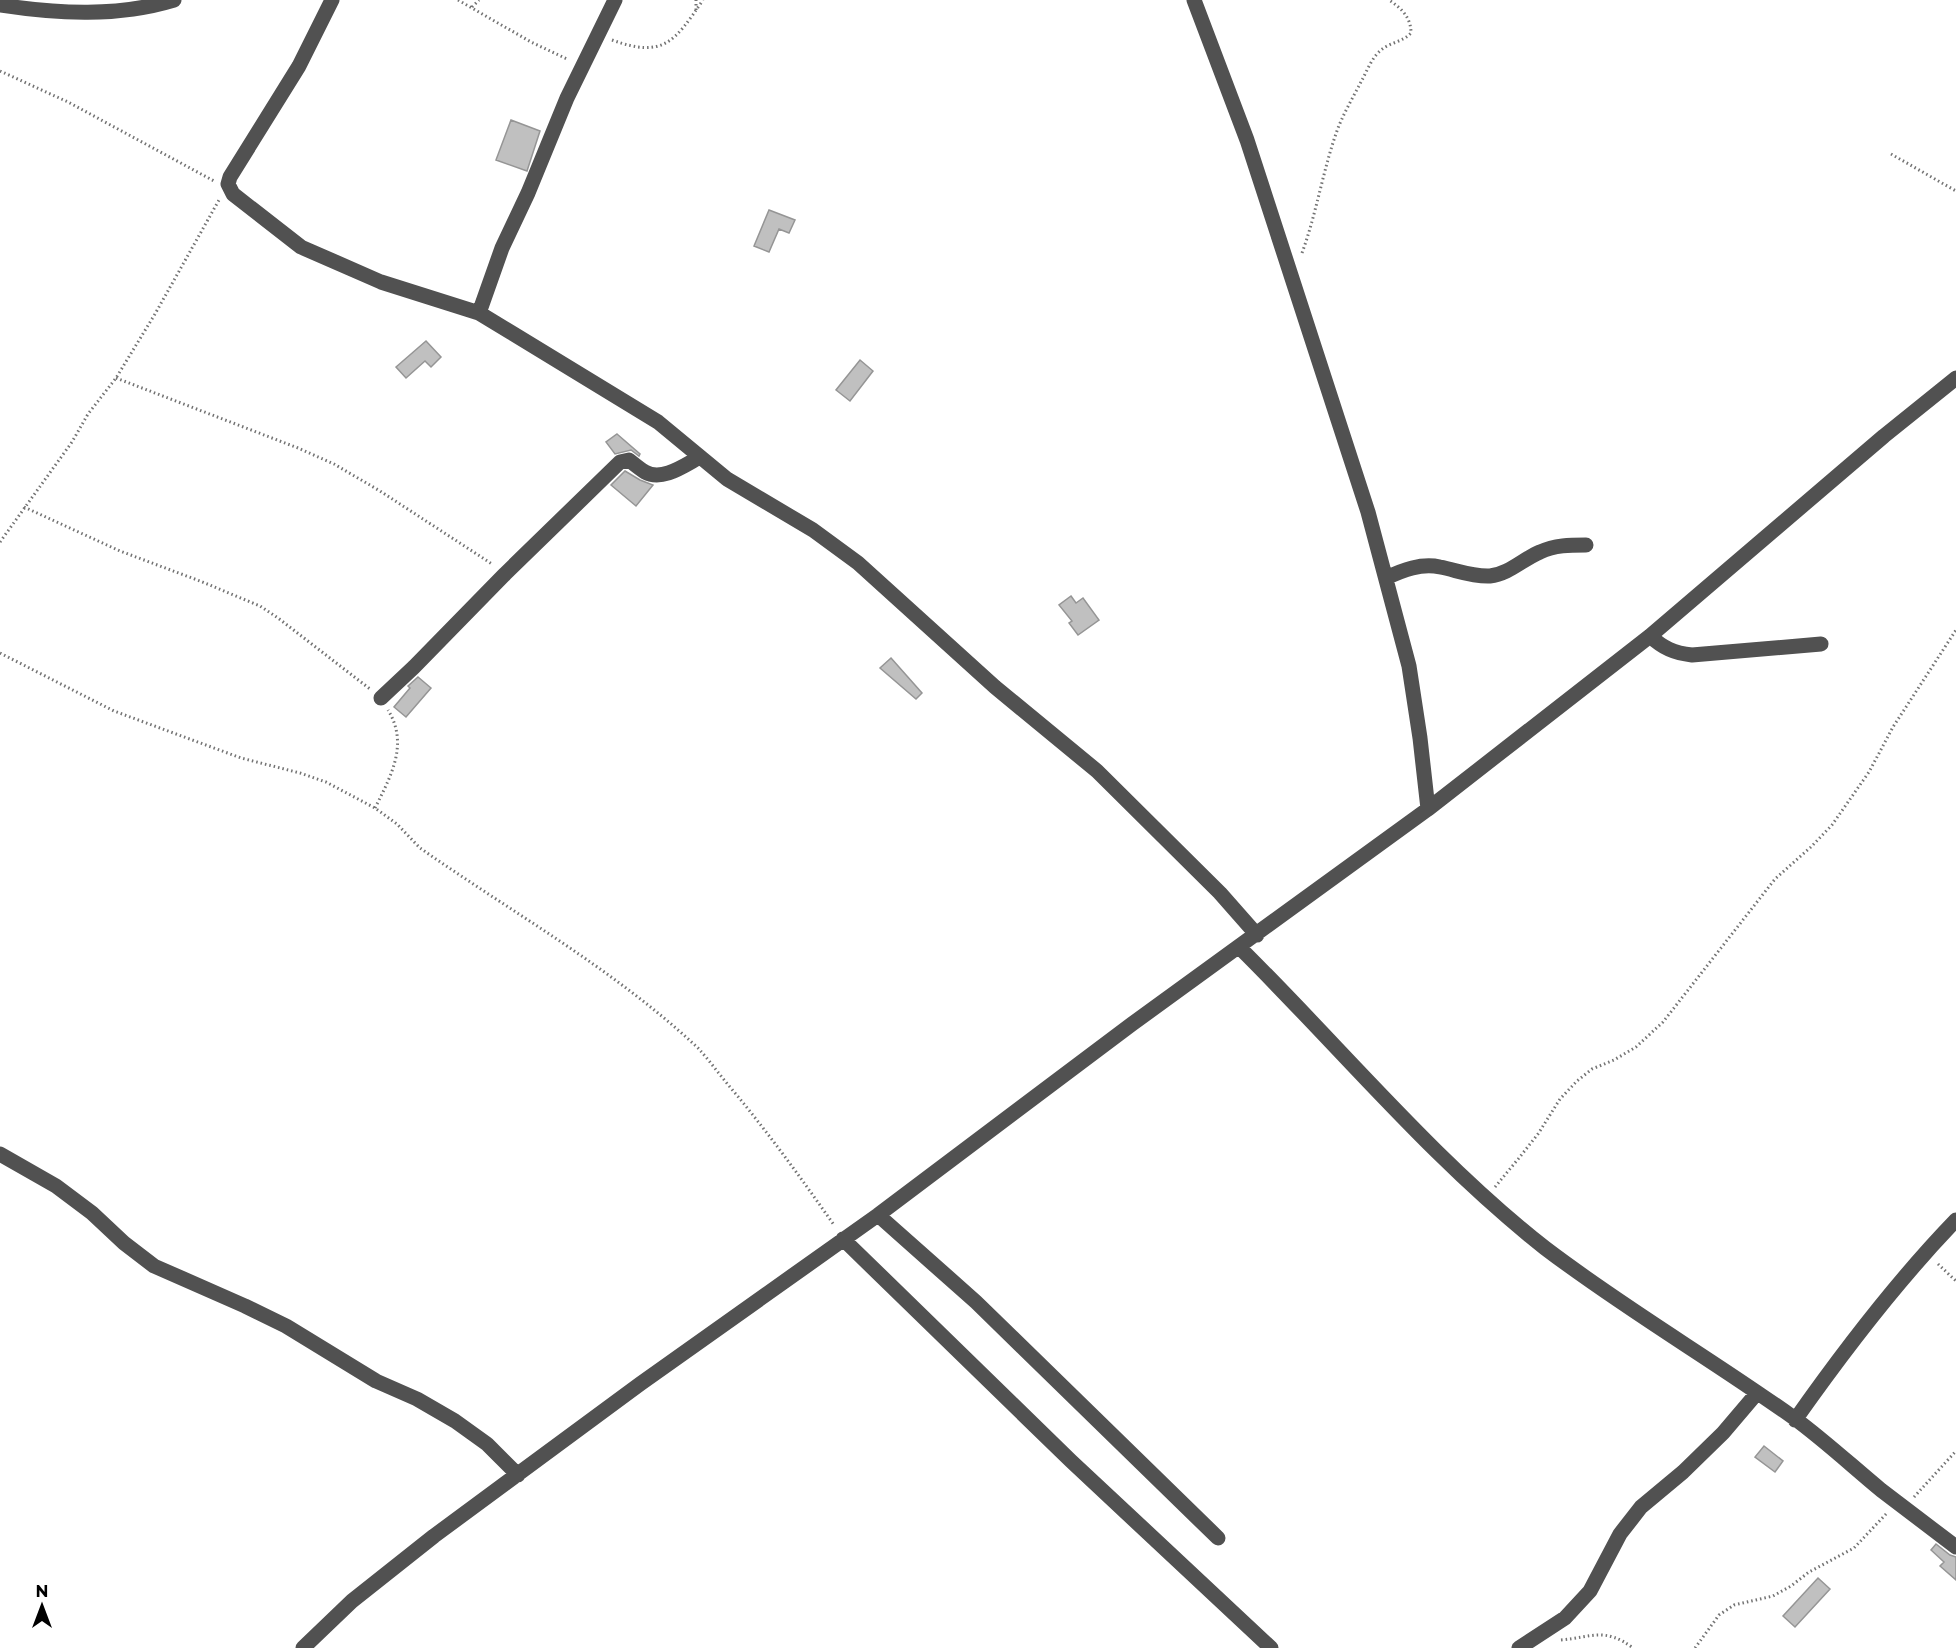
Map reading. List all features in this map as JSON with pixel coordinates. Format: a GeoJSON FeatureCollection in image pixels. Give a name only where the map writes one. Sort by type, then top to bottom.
{"type":"FeatureCollection","features":[{"type":"Feature","properties":{"kind":"street"},"geometry":{"type":"LineString","coordinates":[[0,5],[73,13],[112,12],[174,0]]}},
{"type":"Feature","properties":{"kind":"street"},"geometry":{"type":"LineString","coordinates":[[332,0],[299,66],[230,177],[227,186],[233,194],[301,247],[381,282],[479,313],[658,422],[727,479],[813,530],[858,563],[995,687],[1098,771],[1220,893],[1257,935]]}},
{"type":"Feature","properties":{"kind":"street"},"geometry":{"type":"LineString","coordinates":[[479,313],[502,248],[582,66],[615,0]]}},
{"type":"Feature","properties":{"kind":"street"},"geometry":{"type":"LineString","coordinates":[[1194,0],[1247,140],[1368,512],[1409,666],[1428,809]]}},
{"type":"Feature","properties":{"kind":"street"},"geometry":{"type":"LineString","coordinates":[[303,1648],[352,1601],[434,1536],[878,1215],[1132,1024],[1240,948],[1428,809],[1650,636],[1884,436],[1956,378]]}},
{"type":"Feature","properties":{"kind":"street"},"geometry":{"type":"LineString","coordinates":[[381,698],[505,573],[620,462],[629,460],[647,473],[658,476],[700,457]]}},
{"type":"Feature","properties":{"kind":"street"},"geometry":{"type":"LineString","coordinates":[[1386,578],[1419,566],[1437,566],[1479,576],[1493,576],[1507,571],[1542,551],[1559,546],[1586,545]]}},
{"type":"Feature","properties":{"kind":"street"},"geometry":{"type":"LineString","coordinates":[[1650,636],[1674,653],[1692,655],[1821,644]]}},
{"type":"Feature","properties":{"kind":"street"},"geometry":{"type":"LineString","coordinates":[[1240,948],[1379,1094],[1485,1197],[1546,1248],[1796,1420],[1956,1547]]}},
{"type":"Feature","properties":{"kind":"street"},"geometry":{"type":"LineString","coordinates":[[0,1154],[56,1186],[154,1266],[286,1326],[376,1381],[417,1399],[455,1421],[487,1444],[518,1475]]}},
{"type":"Feature","properties":{"kind":"street"},"geometry":{"type":"LineString","coordinates":[[878,1215],[976,1302],[1218,1538]]}},
{"type":"Feature","properties":{"kind":"street"},"geometry":{"type":"LineString","coordinates":[[1796,1420],[1881,1303],[1956,1221]]}},
{"type":"Feature","properties":{"kind":"street"},"geometry":{"type":"LineString","coordinates":[[843,1239],[1071,1461],[1271,1648]]}},
{"type":"Feature","properties":{"kind":"street"},"geometry":{"type":"LineString","coordinates":[[1519,1648],[1566,1618],[1590,1591],[1620,1534],[1641,1507],[1683,1472],[1715,1441],[1757,1393]]}},
{"type":"Feature","properties":{"kind":"path"},"geometry":{"type":"LineString","coordinates":[[458,0],[531,42],[582,66]]}},
{"type":"Feature","properties":{"kind":"path"},"geometry":{"type":"LineString","coordinates":[[472,7],[479,0]]}},
{"type":"Feature","properties":{"kind":"path"},"geometry":{"type":"LineString","coordinates":[[695,12],[696,0]]}},
{"type":"Feature","properties":{"kind":"path"},"geometry":{"type":"LineString","coordinates":[[599,34],[640,48],[655,48],[669,42],[703,0]]}},
{"type":"Feature","properties":{"kind":"path"},"geometry":{"type":"LineString","coordinates":[[1291,277],[1312,225],[1339,126],[1376,55],[1386,46],[1405,39],[1412,33],[1412,25],[1407,15],[1389,0]]}},
{"type":"Feature","properties":{"kind":"path"},"geometry":{"type":"LineString","coordinates":[[0,71],[68,102],[227,186],[116,378],[88,414],[72,442],[0,542]]}},
{"type":"Feature","properties":{"kind":"path"},"geometry":{"type":"LineString","coordinates":[[1891,154],[1956,191]]}},
{"type":"Feature","properties":{"kind":"path"},"geometry":{"type":"LineString","coordinates":[[116,378],[334,464],[426,520],[505,573]]}},
{"type":"Feature","properties":{"kind":"path"},"geometry":{"type":"LineString","coordinates":[[24,507],[120,551],[260,606],[381,698],[396,724],[398,749],[389,778],[375,808]]}},
{"type":"Feature","properties":{"kind":"path"},"geometry":{"type":"LineString","coordinates":[[1485,1197],[1526,1150],[1560,1099],[1577,1081],[1592,1070],[1636,1047],[1663,1022],[1774,879],[1832,825],[1862,782],[1893,727],[1956,630]]}},
{"type":"Feature","properties":{"kind":"path"},"geometry":{"type":"LineString","coordinates":[[0,653],[114,711],[241,758],[300,773],[326,783],[375,808],[397,824],[420,848],[588,962],[649,1007],[699,1049],[754,1115],[806,1184],[843,1239]]}},
{"type":"Feature","properties":{"kind":"path"},"geometry":{"type":"LineString","coordinates":[[1926,1252],[1956,1281]]}},
{"type":"Feature","properties":{"kind":"path"},"geometry":{"type":"LineString","coordinates":[[1695,1648],[1719,1615],[1734,1605],[1773,1596],[1809,1572],[1854,1548],[1902,1505],[1956,1451]]}},
{"type":"Feature","properties":{"kind":"path"},"geometry":{"type":"LineString","coordinates":[[1537,1636],[1552,1641],[1602,1634],[1614,1636],[1633,1648]]}},
{"type":"Feature","properties":{"kind":"building"},"geometry":{"type":"Polygon","coordinates":[[[511,120],[540,131],[527,171],[496,160],[511,120]]]}},
{"type":"Feature","properties":{"kind":"building"},"geometry":{"type":"Polygon","coordinates":[[[769,210],[795,220],[789,233],[779,229],[769,252],[754,246],[769,210]]]}},
{"type":"Feature","properties":{"kind":"building"},"geometry":{"type":"Polygon","coordinates":[[[426,341],[441,357],[431,367],[425,361],[406,378],[396,367],[426,341]]]}},
{"type":"Feature","properties":{"kind":"building"},"geometry":{"type":"Polygon","coordinates":[[[860,360],[873,371],[850,401],[836,390],[860,360]]]}},
{"type":"Feature","properties":{"kind":"building"},"geometry":{"type":"Polygon","coordinates":[[[617,434],[640,454],[639,456],[631,450],[615,454],[606,442],[617,434]]]}},
{"type":"Feature","properties":{"kind":"building"},"geometry":{"type":"Polygon","coordinates":[[[625,471],[653,485],[636,506],[611,485],[625,471]]]}},
{"type":"Feature","properties":{"kind":"building"},"geometry":{"type":"Polygon","coordinates":[[[1071,596],[1076,603],[1083,598],[1099,620],[1078,635],[1069,623],[1072,621],[1059,605],[1071,596]]]}},
{"type":"Feature","properties":{"kind":"building"},"geometry":{"type":"Polygon","coordinates":[[[891,658],[922,693],[916,699],[880,668],[891,658]]]}},
{"type":"Feature","properties":{"kind":"building"},"geometry":{"type":"Polygon","coordinates":[[[418,677],[431,688],[406,717],[394,707],[410,688],[408,686],[418,677]]]}},
{"type":"Feature","properties":{"kind":"building"},"geometry":{"type":"Polygon","coordinates":[[[1764,1446],[1783,1461],[1775,1472],[1755,1457],[1764,1446]]]}},
{"type":"Feature","properties":{"kind":"building"},"geometry":{"type":"Polygon","coordinates":[[[1936,1544],[1956,1557],[1956,1580],[1940,1566],[1944,1562],[1931,1550],[1936,1544]]]}},
{"type":"Feature","properties":{"kind":"building"},"geometry":{"type":"Polygon","coordinates":[[[1818,1578],[1830,1589],[1795,1627],[1783,1616],[1818,1578]]]}}]}
